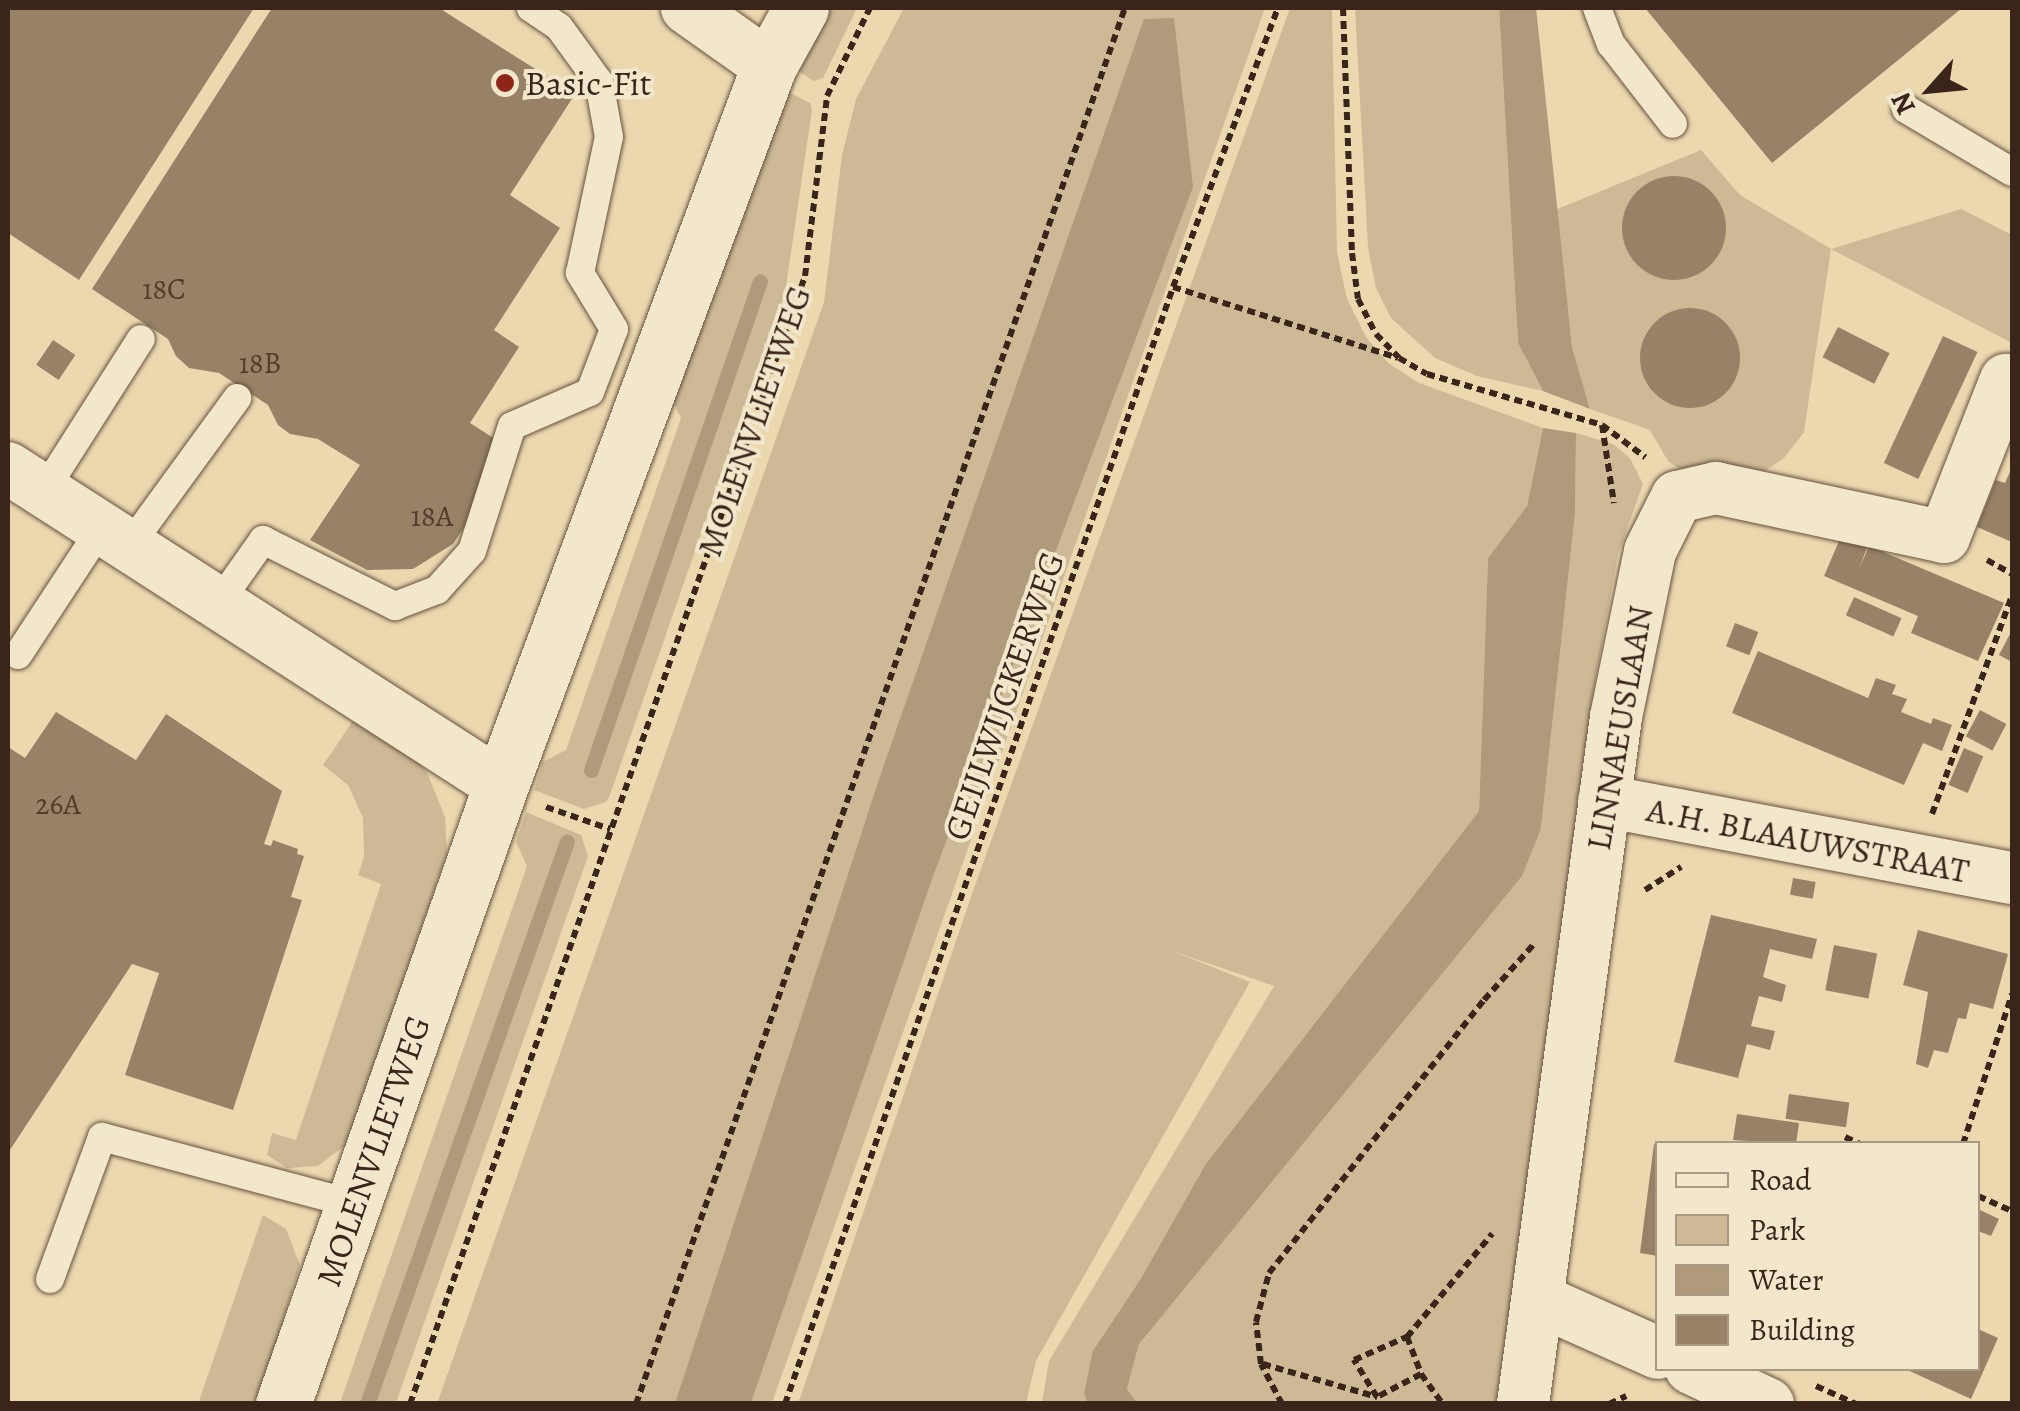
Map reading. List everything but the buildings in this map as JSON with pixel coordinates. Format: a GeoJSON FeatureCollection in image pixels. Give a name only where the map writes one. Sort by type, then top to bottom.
{"type":"FeatureCollection","features":[{"type":"Feature","properties":{"kind":"street"},"geometry":{"type":"LineString","coordinates":[[687,8],[769,66]]}},
{"type":"Feature","properties":{"kind":"street","name":"MOLENVLIETWEG"},"geometry":{"type":"LineString","coordinates":[[284,1404],[501,785],[769,66],[801,8]]}},
{"type":"Feature","properties":{"kind":"street","name":"LINNAEUSLAAN"},"geometry":{"type":"LineString","coordinates":[[1524,1404],[1604,801],[1650,551],[1677,497],[1716,488],[1944,537],[2006,380]]}},
{"type":"Feature","properties":{"kind":"street"},"geometry":{"type":"LineString","coordinates":[[26,479],[501,785]]}},
{"type":"Feature","properties":{"kind":"street","name":"A.H. BLAAUWSTRAAT"},"geometry":{"type":"LineString","coordinates":[[1604,801],[2012,878]]}},
{"type":"Feature","properties":{"kind":"street"},"geometry":{"type":"LineString","coordinates":[[1540,1300],[1655,1352]]}},
{"type":"Feature","properties":{"kind":"street"},"geometry":{"type":"LineString","coordinates":[[1697,1371],[1768,1404]]}},
{"type":"Feature","properties":{"kind":"lane"},"geometry":{"type":"LineString","coordinates":[[531,8],[559,27],[599,82],[609,137],[580,273],[614,329],[590,392]]}},
{"type":"Feature","properties":{"kind":"lane"},"geometry":{"type":"LineString","coordinates":[[1597,8],[1611,44],[1672,124]]}},
{"type":"Feature","properties":{"kind":"lane"},"geometry":{"type":"LineString","coordinates":[[1906,109],[2012,172]]}},
{"type":"Feature","properties":{"kind":"lane"},"geometry":{"type":"LineString","coordinates":[[26,479],[141,339]]}},
{"type":"Feature","properties":{"kind":"lane"},"geometry":{"type":"LineString","coordinates":[[220,602],[263,540],[395,606],[436,590],[472,550],[512,426],[590,392],[644,404]]}},
{"type":"Feature","properties":{"kind":"lane"},"geometry":{"type":"LineString","coordinates":[[18,656],[237,398]]}},
{"type":"Feature","properties":{"kind":"lane"},"geometry":{"type":"LineString","coordinates":[[50,1279],[102,1136],[354,1204]]}},
{"type":"Feature","properties":{"kind":"path","name":"MOLENVLIETWEG"},"geometry":{"type":"LineString","coordinates":[[410,1404],[805,276],[827,96],[870,8]]}},
{"type":"Feature","properties":{"kind":"path"},"geometry":{"type":"LineString","coordinates":[[636,1404],[1125,8]]}},
{"type":"Feature","properties":{"kind":"path","name":"GEIJLWIJCKERWEG"},"geometry":{"type":"LineString","coordinates":[[785,1404],[1174,288],[1278,8]]}},
{"type":"Feature","properties":{"kind":"path"},"geometry":{"type":"LineString","coordinates":[[1342,8],[1358,298],[1376,334],[1400,358]]}},
{"type":"Feature","properties":{"kind":"path"},"geometry":{"type":"LineString","coordinates":[[1174,288],[1400,358],[1427,374],[1602,425],[1616,519]]}},
{"type":"Feature","properties":{"kind":"path"},"geometry":{"type":"LineString","coordinates":[[1915,860],[2012,595]]}},
{"type":"Feature","properties":{"kind":"path"},"geometry":{"type":"LineString","coordinates":[[501,785],[534,802],[610,830]]}},
{"type":"Feature","properties":{"kind":"path"},"geometry":{"type":"LineString","coordinates":[[1282,1404],[1261,1364],[1256,1322],[1269,1272],[1484,1000],[1544,932]]}},
{"type":"Feature","properties":{"kind":"path"},"geometry":{"type":"LineString","coordinates":[[1964,1141],[2012,994]]}},
{"type":"Feature","properties":{"kind":"path"},"geometry":{"type":"LineString","coordinates":[[1846,1137],[1854,1141]]}},
{"type":"Feature","properties":{"kind":"path"},"geometry":{"type":"LineString","coordinates":[[1980,1197],[2012,1212]]}},
{"type":"Feature","properties":{"kind":"path"},"geometry":{"type":"LineString","coordinates":[[1377,1397],[1354,1360],[1406,1336],[1493,1232]]}},
{"type":"Feature","properties":{"kind":"path"},"geometry":{"type":"LineString","coordinates":[[1406,1336],[1421,1374],[1443,1404]]}},
{"type":"Feature","properties":{"kind":"path"},"geometry":{"type":"LineString","coordinates":[[1261,1364],[1377,1397],[1421,1374]]}},
{"type":"Feature","properties":{"kind":"green space"},"geometry":{"type":"Polygon","coordinates":[[[829,8],[857,8],[823,78],[814,81],[798,71],[829,8]]]}},
{"type":"Feature","properties":{"kind":"green space"},"geometry":{"type":"Polygon","coordinates":[[[904,8],[1265,8],[772,1403],[751,1403],[935,871],[957,566],[878,782],[675,1403],[437,1404],[824,302],[842,155],[856,99],[904,8]]]}},
{"type":"Feature","properties":{"kind":"green space"},"geometry":{"type":"Polygon","coordinates":[[[1290,8],[1332,8],[1337,252],[1347,299],[1366,337],[1388,363],[1419,383],[1543,428],[1527,506],[1488,558],[1479,811],[1205,1165],[1140,1280],[1093,1349],[1089,1403],[1042,1403],[1049,1361],[1274,986],[1172,951],[1250,982],[1036,1361],[1026,1403],[798,1404],[972,894],[1290,8]]]}},
{"type":"Feature","properties":{"kind":"green space"},"geometry":{"type":"Polygon","coordinates":[[[1355,8],[1499,8],[1518,343],[1543,391],[1477,376],[1435,358],[1391,318],[1376,288],[1368,248],[1355,8]]]}},
{"type":"Feature","properties":{"kind":"green space"},"geometry":{"type":"Polygon","coordinates":[[[788,92],[810,103],[812,110],[785,293],[610,795],[606,802],[584,809],[534,790],[543,762],[566,750],[681,418],[671,398],[788,92]]]}},
{"type":"Feature","properties":{"kind":"green space"},"geometry":{"type":"Polygon","coordinates":[[[1701,150],[1740,195],[1831,249],[1804,432],[1784,458],[1760,474],[1682,471],[1668,461],[1650,430],[1590,409],[1572,347],[1555,210],[1701,150]]]}},
{"type":"Feature","properties":{"kind":"green space"},"geometry":{"type":"Polygon","coordinates":[[[1961,209],[2012,235],[2012,343],[1831,249],[1961,209]]]}},
{"type":"Feature","properties":{"kind":"green space"},"geometry":{"type":"Polygon","coordinates":[[[1576,433],[1613,444],[1630,458],[1643,484],[1618,554],[1592,699],[1563,941],[1496,1403],[1137,1404],[1127,1389],[1139,1344],[1541,828],[1575,514],[1576,433]]]}},
{"type":"Feature","properties":{"kind":"green space"},"geometry":{"type":"Polygon","coordinates":[[[355,718],[409,753],[427,772],[445,817],[447,853],[348,1143],[318,1166],[287,1168],[267,1155],[272,1133],[296,1140],[381,884],[358,875],[364,857],[363,818],[348,785],[323,765],[355,718]]]}},
{"type":"Feature","properties":{"kind":"green space"},"geometry":{"type":"Polygon","coordinates":[[[526,812],[581,835],[588,856],[396,1403],[340,1403],[527,866],[516,842],[526,812]]]}},
{"type":"Feature","properties":{"kind":"green space"},"geometry":{"type":"Polygon","coordinates":[[[263,1215],[286,1229],[300,1265],[258,1403],[198,1404],[263,1215]]]}},
{"type":"Feature","properties":{"kind":"water"},"geometry":{"type":"Polygon","coordinates":[[[1499,8],[1536,8],[1572,347],[1590,409],[1543,391],[1518,343],[1499,8]]]}},
{"type":"Feature","properties":{"kind":"water"},"geometry":{"type":"Polygon","coordinates":[[[1174,18],[1193,187],[935,871],[751,1403],[675,1403],[878,782],[1144,19],[1174,18]]]}},
{"type":"Feature","properties":{"kind":"water"},"geometry":{"type":"Polygon","coordinates":[[[1543,428],[1576,433],[1575,514],[1541,828],[1522,876],[1139,1344],[1127,1389],[1137,1403],[1088,1403],[1084,1394],[1093,1350],[1140,1280],[1205,1165],[1479,811],[1488,558],[1527,506],[1543,428]]]}},
{"type":"Feature","properties":{"kind":"waterway"},"geometry":{"type":"LineString","coordinates":[[591,770],[760,281]]}},
{"type":"Feature","properties":{"kind":"waterway"},"geometry":{"type":"LineString","coordinates":[[367,1404],[567,841]]}},
{"type":"Feature","properties":{"kind":"place","name":"Basic-Fit"},"geometry":{"type":"Point","coordinates":[505,83]}}]}
